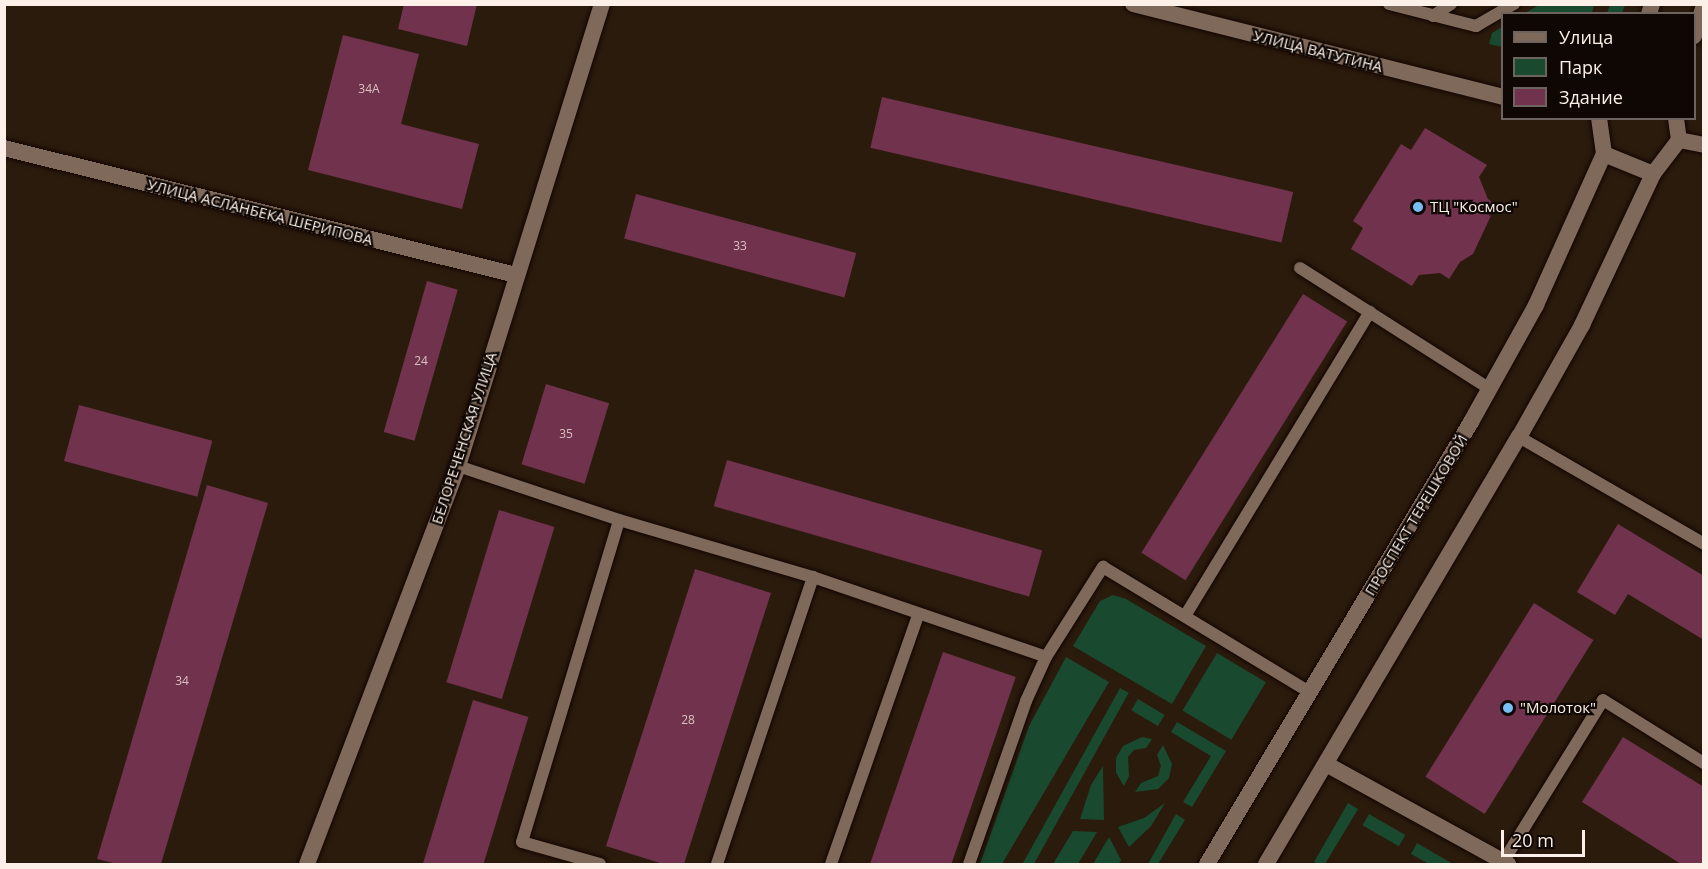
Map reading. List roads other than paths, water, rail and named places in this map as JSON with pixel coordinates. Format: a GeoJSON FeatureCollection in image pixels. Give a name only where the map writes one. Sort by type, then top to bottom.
{"type":"FeatureCollection","features":[{"type":"Feature","properties":{"kind":"street","name":"БЕЛОРЕЧЕНСКАЯ УЛИЦА"},"geometry":{"type":"LineString","coordinates":[[307,864],[458,466],[602,4]]}},
{"type":"Feature","properties":{"kind":"street","name":"УЛИЦА ВАТУТИНА"},"geometry":{"type":"LineString","coordinates":[[1132,4],[1501,96]]}},
{"type":"Feature","properties":{"kind":"street"},"geometry":{"type":"LineString","coordinates":[[1696,33],[1704,5]]}},
{"type":"Feature","properties":{"kind":"street"},"geometry":{"type":"LineString","coordinates":[[1595,120],[1604,154],[1653,174]]}},
{"type":"Feature","properties":{"kind":"street"},"geometry":{"type":"LineString","coordinates":[[1266,864],[1519,437],[1582,325],[1653,174],[1679,140],[1676,120]]}},
{"type":"Feature","properties":{"kind":"street"},"geometry":{"type":"LineString","coordinates":[[1679,140],[1704,145]]}},
{"type":"Feature","properties":{"kind":"street","name":"УЛИЦА АСЛАНБЕКА ШЕРИПОВА"},"geometry":{"type":"LineString","coordinates":[[4,148],[516,275]]}},
{"type":"Feature","properties":{"kind":"street","name":"ПРОСПЕКТ ТЕРЕШКОВОЙ"},"geometry":{"type":"LineString","coordinates":[[1207,864],[1490,389],[1536,305],[1604,154]]}},
{"type":"Feature","properties":{"kind":"street"},"geometry":{"type":"LineString","coordinates":[[1326,764],[1505,863]]}},
{"type":"Feature","properties":{"kind":"lane"},"geometry":{"type":"LineString","coordinates":[[1389,4],[1476,26],[1514,4]]}},
{"type":"Feature","properties":{"kind":"lane"},"geometry":{"type":"LineString","coordinates":[[1433,16],[1451,4]]}},
{"type":"Feature","properties":{"kind":"lane"},"geometry":{"type":"LineString","coordinates":[[1300,268],[1490,389]]}},
{"type":"Feature","properties":{"kind":"lane"},"geometry":{"type":"LineString","coordinates":[[1185,616],[1370,312]]}},
{"type":"Feature","properties":{"kind":"lane"},"geometry":{"type":"LineString","coordinates":[[1519,437],[1704,544]]}},
{"type":"Feature","properties":{"kind":"lane"},"geometry":{"type":"LineString","coordinates":[[458,466],[619,520],[813,577],[918,615],[1046,657]]}},
{"type":"Feature","properties":{"kind":"lane"},"geometry":{"type":"LineString","coordinates":[[600,864],[522,842],[619,520]]}},
{"type":"Feature","properties":{"kind":"lane"},"geometry":{"type":"LineString","coordinates":[[969,864],[1026,700],[1046,657],[1103,567],[1309,692]]}},
{"type":"Feature","properties":{"kind":"lane"},"geometry":{"type":"LineString","coordinates":[[717,864],[813,577]]}},
{"type":"Feature","properties":{"kind":"lane"},"geometry":{"type":"LineString","coordinates":[[831,864],[918,615]]}},
{"type":"Feature","properties":{"kind":"lane"},"geometry":{"type":"LineString","coordinates":[[1505,863],[1603,700],[1704,763]]}},
{"type":"Feature","properties":{"kind":"place","name":"ТЦ \"Космос\""},"geometry":{"type":"Point","coordinates":[1418,207]}},
{"type":"Feature","properties":{"kind":"place","name":"\"Молоток\""},"geometry":{"type":"Point","coordinates":[1508,708]}}]}
